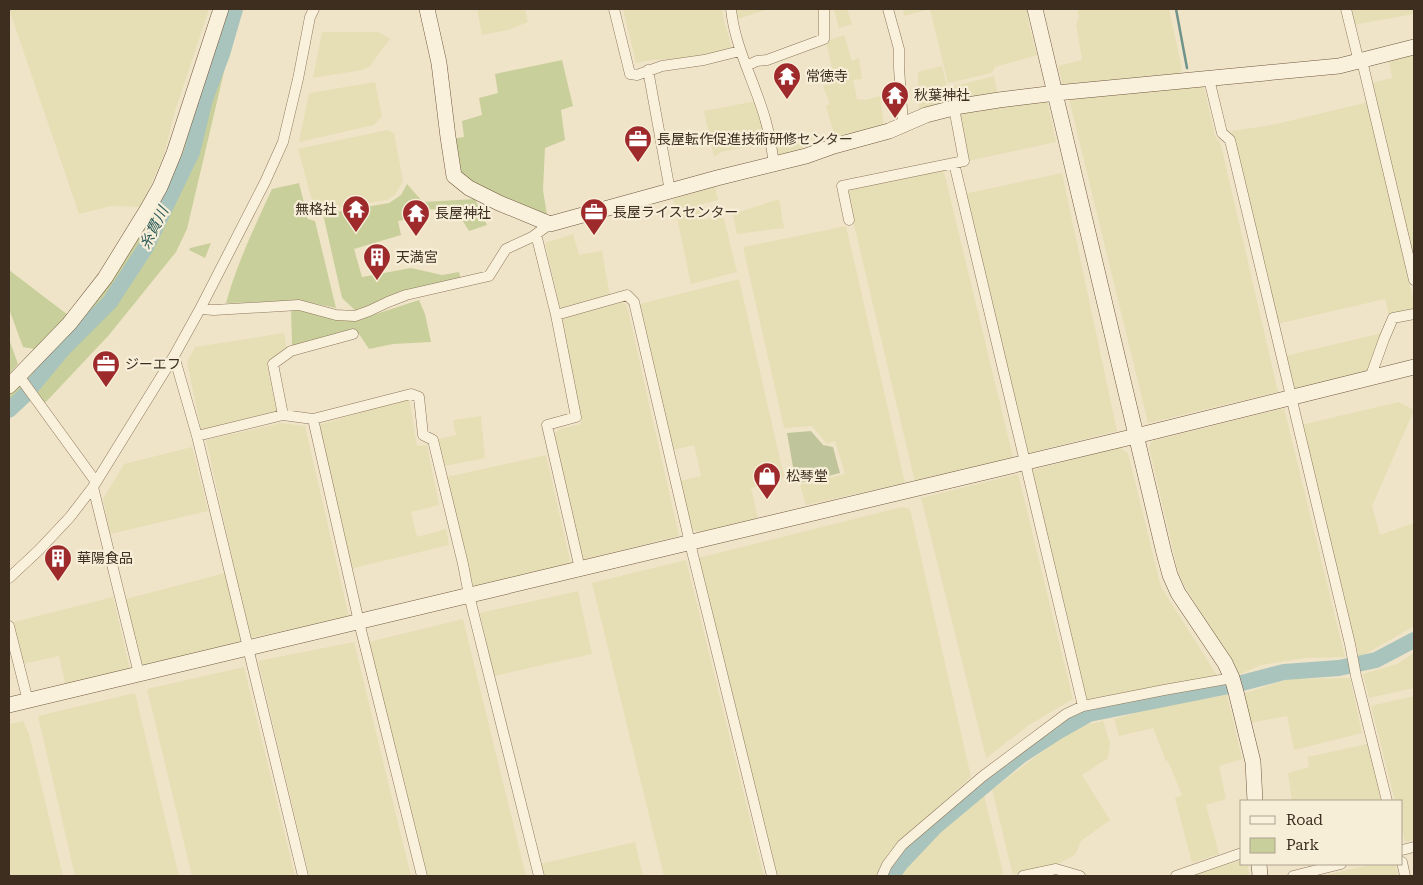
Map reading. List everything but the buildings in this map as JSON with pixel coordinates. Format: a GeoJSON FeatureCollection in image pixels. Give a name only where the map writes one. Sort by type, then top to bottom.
{"type":"FeatureCollection","features":[{"type":"Feature","properties":{"kind":"street"},"geometry":{"type":"LineString","coordinates":[[138,674],[94,484],[32,395],[17,382],[69,324],[100,284],[147,210],[174,153],[221,9]]}},
{"type":"Feature","properties":{"kind":"street"},"geometry":{"type":"LineString","coordinates":[[9,578],[70,517],[94,484],[174,356],[200,309],[265,182],[283,142],[310,17],[314,9]]}},
{"type":"Feature","properties":{"kind":"street"},"geometry":{"type":"LineString","coordinates":[[427,9],[439,63],[454,176],[469,188],[499,203],[550,224]]}},
{"type":"Feature","properties":{"kind":"street"},"geometry":{"type":"LineString","coordinates":[[614,9],[630,74],[637,75],[662,66],[704,60],[740,51]]}},
{"type":"Feature","properties":{"kind":"street"},"geometry":{"type":"LineString","coordinates":[[731,9],[740,51],[766,122],[774,164]]}},
{"type":"Feature","properties":{"kind":"street"},"geometry":{"type":"LineString","coordinates":[[746,66],[824,39],[824,9]]}},
{"type":"Feature","properties":{"kind":"street"},"geometry":{"type":"LineString","coordinates":[[888,9],[899,49],[903,124]]}},
{"type":"Feature","properties":{"kind":"street"},"geometry":{"type":"LineString","coordinates":[[1035,9],[1157,527],[1170,575],[1178,593],[1224,663],[1234,685],[1253,762],[1255,800]]}},
{"type":"Feature","properties":{"kind":"street"},"geometry":{"type":"LineString","coordinates":[[1346,9],[1358,58],[1363,65],[1414,280]]}},
{"type":"Feature","properties":{"kind":"street"},"geometry":{"type":"LineString","coordinates":[[200,309],[214,310],[300,305],[336,315],[355,316],[406,295],[489,276],[506,249],[536,234],[550,224],[889,131],[926,115],[999,100],[1056,93],[1339,66],[1414,46]]}},
{"type":"Feature","properties":{"kind":"street"},"geometry":{"type":"LineString","coordinates":[[648,70],[670,191]]}},
{"type":"Feature","properties":{"kind":"street"},"geometry":{"type":"LineString","coordinates":[[1209,79],[1222,133],[1230,140],[1387,800]]}},
{"type":"Feature","properties":{"kind":"street"},"geometry":{"type":"LineString","coordinates":[[849,220],[842,186],[964,161],[954,108]]}},
{"type":"Feature","properties":{"kind":"street"},"geometry":{"type":"LineString","coordinates":[[954,163],[1083,706]]}},
{"type":"Feature","properties":{"kind":"street"},"geometry":{"type":"LineString","coordinates":[[536,234],[556,315],[576,417],[547,425],[580,569]]}},
{"type":"Feature","properties":{"kind":"street"},"geometry":{"type":"LineString","coordinates":[[556,315],[627,295],[634,302],[690,543],[772,876]]}},
{"type":"Feature","properties":{"kind":"street"},"geometry":{"type":"LineString","coordinates":[[1370,378],[1392,318],[1414,314]]}},
{"type":"Feature","properties":{"kind":"street"},"geometry":{"type":"LineString","coordinates":[[283,415],[273,364],[291,351],[353,334]]}},
{"type":"Feature","properties":{"kind":"street"},"geometry":{"type":"LineString","coordinates":[[174,356],[197,436],[303,876]]}},
{"type":"Feature","properties":{"kind":"street"},"geometry":{"type":"LineString","coordinates":[[9,705],[1136,436],[1414,367]]}},
{"type":"Feature","properties":{"kind":"street"},"geometry":{"type":"LineString","coordinates":[[197,436],[283,415],[314,419],[411,394],[419,397],[423,435],[434,440],[469,595],[538,876]]}},
{"type":"Feature","properties":{"kind":"street"},"geometry":{"type":"LineString","coordinates":[[314,419],[359,622],[422,876]]}},
{"type":"Feature","properties":{"kind":"street"},"geometry":{"type":"LineString","coordinates":[[9,626],[28,701]]}},
{"type":"Feature","properties":{"kind":"street"},"geometry":{"type":"LineString","coordinates":[[882,876],[886,865],[902,845],[983,776],[1066,714],[1083,706],[1164,690],[1234,685]]}},
{"type":"Feature","properties":{"kind":"street"},"geometry":{"type":"LineString","coordinates":[[1176,876],[1240,855]]}},
{"type":"Feature","properties":{"kind":"street"},"geometry":{"type":"LineString","coordinates":[[1293,876],[1336,865]]}},
{"type":"Feature","properties":{"kind":"street"},"geometry":{"type":"LineString","coordinates":[[1023,876],[1056,869],[1080,876]]}},
{"type":"Feature","properties":{"kind":"shaded area"},"geometry":{"type":"Polygon","coordinates":[[[9,9],[209,9],[175,111],[164,155],[141,207],[111,206],[79,214],[9,9]]]}},
{"type":"Feature","properties":{"kind":"shaded area"},"geometry":{"type":"Polygon","coordinates":[[[477,9],[525,9],[528,22],[508,30],[482,35],[477,9]]]}},
{"type":"Feature","properties":{"kind":"shaded area"},"geometry":{"type":"Polygon","coordinates":[[[623,9],[722,9],[732,49],[697,58],[652,60],[636,63],[623,9]]]}},
{"type":"Feature","properties":{"kind":"shaded area"},"geometry":{"type":"Polygon","coordinates":[[[737,9],[769,9],[738,19],[737,9]]]}},
{"type":"Feature","properties":{"kind":"shaded area"},"geometry":{"type":"Polygon","coordinates":[[[834,9],[847,9],[852,24],[839,28],[834,9]]]}},
{"type":"Feature","properties":{"kind":"shaded area"},"geometry":{"type":"Polygon","coordinates":[[[903,9],[930,9],[904,16],[903,9]]]}},
{"type":"Feature","properties":{"kind":"shaded area"},"geometry":{"type":"Polygon","coordinates":[[[930,9],[1027,9],[1029,26],[1037,55],[995,67],[992,73],[948,83],[930,9]]]}},
{"type":"Feature","properties":{"kind":"shaded area"},"geometry":{"type":"Polygon","coordinates":[[[1077,9],[1169,9],[1182,69],[1178,78],[1065,87],[1062,83],[1058,66],[1082,60],[1076,24],[1079,17],[1077,9]]]}},
{"type":"Feature","properties":{"kind":"shaded area"},"geometry":{"type":"Polygon","coordinates":[[[1349,9],[1414,9],[1414,14],[1353,25],[1349,9]]]}},
{"type":"Feature","properties":{"kind":"shaded area"},"geometry":{"type":"Polygon","coordinates":[[[322,32],[377,32],[390,39],[369,67],[362,70],[313,78],[322,32]]]}},
{"type":"Feature","properties":{"kind":"shaded area"},"geometry":{"type":"Polygon","coordinates":[[[844,35],[852,61],[859,58],[862,79],[853,80],[857,99],[865,100],[880,96],[884,127],[836,141],[826,106],[830,104],[823,86],[835,82],[826,41],[844,35]]]}},
{"type":"Feature","properties":{"kind":"shaded area"},"geometry":{"type":"Polygon","coordinates":[[[1414,53],[1414,265],[1372,83],[1392,78],[1389,59],[1414,53]]]}},
{"type":"Feature","properties":{"kind":"shaded area"},"geometry":{"type":"Polygon","coordinates":[[[942,66],[947,86],[918,93],[918,72],[942,66]]]}},
{"type":"Feature","properties":{"kind":"shaded area"},"geometry":{"type":"Polygon","coordinates":[[[994,76],[998,96],[919,111],[919,95],[994,76]]]}},
{"type":"Feature","properties":{"kind":"shaded area"},"geometry":{"type":"Polygon","coordinates":[[[375,82],[382,116],[374,125],[299,142],[309,93],[375,82]]]}},
{"type":"Feature","properties":{"kind":"shaded area"},"geometry":{"type":"Polygon","coordinates":[[[1193,85],[1204,87],[1215,136],[1221,145],[1278,392],[1148,423],[1069,99],[1193,85]]]}},
{"type":"Feature","properties":{"kind":"shaded area"},"geometry":{"type":"Polygon","coordinates":[[[1047,99],[1056,142],[968,161],[958,115],[963,110],[1047,99]]]}},
{"type":"Feature","properties":{"kind":"shaded area"},"geometry":{"type":"Polygon","coordinates":[[[756,101],[768,143],[721,152],[714,157],[704,111],[756,101]]]}},
{"type":"Feature","properties":{"kind":"shaded area"},"geometry":{"type":"Polygon","coordinates":[[[1369,102],[1414,310],[1389,316],[1385,299],[1277,324],[1231,131],[1272,125],[1369,102]]]}},
{"type":"Feature","properties":{"kind":"shaded area"},"geometry":{"type":"Polygon","coordinates":[[[387,130],[394,133],[403,181],[395,195],[387,200],[319,211],[314,208],[298,149],[387,130]]]}},
{"type":"Feature","properties":{"kind":"shaded area"},"geometry":{"type":"Polygon","coordinates":[[[799,134],[803,150],[777,160],[772,139],[799,134]]]}},
{"type":"Feature","properties":{"kind":"shaded area"},"geometry":{"type":"Polygon","coordinates":[[[943,168],[1013,457],[997,463],[915,482],[846,191],[847,188],[943,168]]]}},
{"type":"Feature","properties":{"kind":"shaded area"},"geometry":{"type":"Polygon","coordinates":[[[1062,173],[1117,431],[1025,454],[964,194],[1062,173]]]}},
{"type":"Feature","properties":{"kind":"shaded area"},"geometry":{"type":"Polygon","coordinates":[[[715,187],[718,200],[699,205],[703,220],[723,215],[737,272],[691,284],[673,199],[715,187]]]}},
{"type":"Feature","properties":{"kind":"shaded area"},"geometry":{"type":"Polygon","coordinates":[[[779,199],[784,228],[737,234],[733,214],[779,199]]]}},
{"type":"Feature","properties":{"kind":"shaded area"},"geometry":{"type":"Polygon","coordinates":[[[846,226],[905,483],[806,505],[800,485],[845,474],[835,441],[827,444],[812,426],[784,428],[743,247],[846,226]]]}},
{"type":"Feature","properties":{"kind":"shaded area"},"geometry":{"type":"Polygon","coordinates":[[[573,234],[579,255],[602,251],[610,296],[560,308],[545,243],[573,234]]]}},
{"type":"Feature","properties":{"kind":"shaded area"},"geometry":{"type":"Polygon","coordinates":[[[739,279],[784,477],[751,488],[758,518],[699,532],[691,529],[680,481],[701,476],[694,445],[673,450],[639,307],[640,304],[739,279]]]}},
{"type":"Feature","properties":{"kind":"shaded area"},"geometry":{"type":"Polygon","coordinates":[[[623,302],[627,306],[679,536],[582,560],[555,434],[559,429],[581,424],[562,318],[623,302]]]}},
{"type":"Feature","properties":{"kind":"shaded area"},"geometry":{"type":"Polygon","coordinates":[[[284,333],[287,351],[267,364],[277,413],[203,431],[187,362],[195,347],[284,333]]]}},
{"type":"Feature","properties":{"kind":"shaded area"},"geometry":{"type":"Polygon","coordinates":[[[1382,333],[1369,371],[1291,391],[1285,356],[1382,333]]]}},
{"type":"Feature","properties":{"kind":"shaded area"},"geometry":{"type":"Polygon","coordinates":[[[409,398],[417,446],[427,445],[439,505],[411,512],[417,537],[446,529],[449,545],[350,569],[319,425],[409,398]]]}},
{"type":"Feature","properties":{"kind":"shaded area"},"geometry":{"type":"Polygon","coordinates":[[[1399,402],[1414,410],[1372,506],[1380,535],[1414,523],[1414,626],[1359,658],[1301,425],[1399,402]]]}},
{"type":"Feature","properties":{"kind":"shaded area"},"geometry":{"type":"Polygon","coordinates":[[[1284,408],[1345,657],[1305,658],[1261,665],[1238,675],[1235,667],[1185,587],[1178,572],[1149,447],[1152,441],[1284,408]]]}},
{"type":"Feature","properties":{"kind":"shaded area"},"geometry":{"type":"Polygon","coordinates":[[[481,416],[485,458],[444,466],[438,439],[456,435],[453,420],[481,416]]]}},
{"type":"Feature","properties":{"kind":"shaded area"},"geometry":{"type":"Polygon","coordinates":[[[281,423],[305,426],[349,617],[250,638],[206,440],[281,423]]]}},
{"type":"Feature","properties":{"kind":"shaded area"},"geometry":{"type":"Polygon","coordinates":[[[192,447],[208,511],[110,534],[103,499],[124,464],[192,447]]]}},
{"type":"Feature","properties":{"kind":"shaded area"},"geometry":{"type":"Polygon","coordinates":[[[1119,447],[1128,453],[1161,587],[1220,680],[1085,703],[1032,470],[1119,447]]]}},
{"type":"Feature","properties":{"kind":"shaded area"},"geometry":{"type":"Polygon","coordinates":[[[546,455],[571,565],[474,589],[447,477],[546,455]]]}},
{"type":"Feature","properties":{"kind":"shaded area"},"geometry":{"type":"Polygon","coordinates":[[[1018,474],[1073,699],[1029,725],[986,758],[921,498],[1018,474]]]}},
{"type":"Feature","properties":{"kind":"shaded area"},"geometry":{"type":"Polygon","coordinates":[[[902,507],[910,509],[971,777],[889,852],[880,866],[877,876],[775,876],[698,558],[902,507]]]}},
{"type":"Feature","properties":{"kind":"shaded area"},"geometry":{"type":"Polygon","coordinates":[[[686,560],[764,876],[664,876],[592,583],[686,560]]]}},
{"type":"Feature","properties":{"kind":"shaded area"},"geometry":{"type":"Polygon","coordinates":[[[225,573],[241,642],[141,667],[126,599],[225,573]]]}},
{"type":"Feature","properties":{"kind":"shaded area"},"geometry":{"type":"Polygon","coordinates":[[[578,591],[592,654],[494,676],[480,613],[578,591]]]}},
{"type":"Feature","properties":{"kind":"shaded area"},"geometry":{"type":"Polygon","coordinates":[[[113,597],[130,670],[66,687],[59,656],[23,664],[14,622],[113,597]]]}},
{"type":"Feature","properties":{"kind":"shaded area"},"geometry":{"type":"Polygon","coordinates":[[[463,619],[526,876],[426,876],[369,642],[463,619]]]}},
{"type":"Feature","properties":{"kind":"shaded area"},"geometry":{"type":"Polygon","coordinates":[[[354,642],[411,876],[309,876],[258,661],[354,642]]]}},
{"type":"Feature","properties":{"kind":"shaded area"},"geometry":{"type":"Polygon","coordinates":[[[1414,653],[1414,688],[1369,698],[1363,674],[1397,664],[1414,653]]]}},
{"type":"Feature","properties":{"kind":"shaded area"},"geometry":{"type":"Polygon","coordinates":[[[244,667],[295,876],[192,876],[147,689],[244,667]]]}},
{"type":"Feature","properties":{"kind":"shaded area"},"geometry":{"type":"Polygon","coordinates":[[[1350,678],[1362,733],[1294,750],[1287,716],[1249,723],[1242,694],[1289,679],[1350,678]]]}},
{"type":"Feature","properties":{"kind":"shaded area"},"geometry":{"type":"Polygon","coordinates":[[[135,693],[179,876],[75,876],[38,716],[135,693]]]}},
{"type":"Feature","properties":{"kind":"shaded area"},"geometry":{"type":"Polygon","coordinates":[[[1227,695],[1242,759],[1219,766],[1226,799],[1206,805],[1219,854],[1192,863],[1175,798],[1182,795],[1153,728],[1119,736],[1114,719],[1157,707],[1227,695]]]}},
{"type":"Feature","properties":{"kind":"shaded area"},"geometry":{"type":"Polygon","coordinates":[[[1414,696],[1414,840],[1405,842],[1403,833],[1403,800],[1395,800],[1371,706],[1414,696]]]}},
{"type":"Feature","properties":{"kind":"shaded area"},"geometry":{"type":"Polygon","coordinates":[[[23,721],[29,734],[63,876],[9,876],[9,724],[23,721]]]}},
{"type":"Feature","properties":{"kind":"shaded area"},"geometry":{"type":"Polygon","coordinates":[[[1103,721],[1110,743],[1108,758],[1082,775],[1110,820],[1081,841],[1075,855],[1052,867],[1013,875],[992,790],[1073,728],[1103,721]]]}},
{"type":"Feature","properties":{"kind":"shaded area"},"geometry":{"type":"Polygon","coordinates":[[[1367,744],[1381,800],[1292,800],[1288,773],[1309,767],[1308,757],[1367,744]]]}},
{"type":"Feature","properties":{"kind":"shaded area"},"geometry":{"type":"Polygon","coordinates":[[[984,795],[1003,872],[1001,876],[898,876],[908,861],[944,825],[984,795]]]}},
{"type":"Feature","properties":{"kind":"shaded area"},"geometry":{"type":"Polygon","coordinates":[[[635,842],[643,876],[543,876],[540,864],[635,842]]]}},
{"type":"Feature","properties":{"kind":"shaded area"},"geometry":{"type":"Polygon","coordinates":[[[1240,861],[1240,865],[1248,865],[1249,876],[1192,876],[1240,861]]]}},
{"type":"Feature","properties":{"kind":"shaded area"},"geometry":{"type":"Polygon","coordinates":[[[1370,865],[1395,865],[1398,876],[1322,876],[1370,865]]]}},
{"type":"Feature","properties":{"kind":"green space"},"geometry":{"type":"Polygon","coordinates":[[[227,9],[243,9],[227,59],[187,229],[176,252],[109,335],[44,404],[34,390],[9,416],[9,394],[71,326],[147,223],[180,160],[227,9]]]}},
{"type":"Feature","properties":{"kind":"green space"},"geometry":{"type":"Polygon","coordinates":[[[562,60],[573,106],[561,110],[565,140],[545,148],[543,190],[547,215],[525,210],[462,179],[450,139],[464,137],[462,121],[482,115],[479,98],[498,93],[495,74],[562,60]]]}},
{"type":"Feature","properties":{"kind":"green space"},"geometry":{"type":"Polygon","coordinates":[[[299,183],[308,219],[315,221],[336,308],[302,301],[226,303],[241,259],[272,189],[299,183]]]}},
{"type":"Feature","properties":{"kind":"green space"},"geometry":{"type":"Polygon","coordinates":[[[407,184],[423,202],[475,199],[487,225],[469,231],[456,210],[425,209],[409,211],[410,219],[398,221],[401,235],[354,249],[362,277],[411,268],[442,275],[459,272],[461,279],[357,312],[342,298],[323,214],[389,203],[401,195],[407,184]]]}},
{"type":"Feature","properties":{"kind":"green space"},"geometry":{"type":"Polygon","coordinates":[[[211,243],[205,258],[189,250],[190,248],[211,243]]]}},
{"type":"Feature","properties":{"kind":"green space"},"geometry":{"type":"Polygon","coordinates":[[[9,270],[68,315],[34,349],[23,347],[9,309],[9,270]]]}},
{"type":"Feature","properties":{"kind":"green space"},"geometry":{"type":"Polygon","coordinates":[[[419,300],[425,314],[431,342],[393,344],[369,349],[357,331],[292,346],[291,308],[352,320],[419,300]]]}},
{"type":"Feature","properties":{"kind":"green space"},"geometry":{"type":"Polygon","coordinates":[[[9,339],[18,364],[9,374],[9,339]]]}},
{"type":"Feature","properties":{"kind":"green space"},"geometry":{"type":"Polygon","coordinates":[[[811,431],[823,445],[833,447],[840,473],[796,484],[787,433],[811,431]]]}},
{"type":"Feature","properties":{"kind":"waterway","name":"糸貫川"},"geometry":{"type":"LineString","coordinates":[[9,410],[25,395],[63,349],[110,302],[146,247],[192,152],[205,99],[222,54],[235,9]]}},
{"type":"Feature","properties":{"kind":"waterway"},"geometry":{"type":"LineString","coordinates":[[1176,9],[1187,68]]}},
{"type":"Feature","properties":{"kind":"waterway"},"geometry":{"type":"LineString","coordinates":[[892,876],[900,864],[936,826],[1020,756],[1089,714],[1234,685],[1284,672],[1339,668],[1376,660],[1414,640]]}},
{"type":"Feature","properties":{"kind":"place","name":"常徳寺"},"geometry":{"type":"Point","coordinates":[787,100]}},
{"type":"Feature","properties":{"kind":"place","name":"秋葉神社"},"geometry":{"type":"Point","coordinates":[895,119]}},
{"type":"Feature","properties":{"kind":"place","name":"長屋転作促進技術研修センター"},"geometry":{"type":"Point","coordinates":[638,163]}},
{"type":"Feature","properties":{"kind":"place","name":"無格社"},"geometry":{"type":"Point","coordinates":[356,233]}},
{"type":"Feature","properties":{"kind":"place","name":"長屋ライスセンター"},"geometry":{"type":"Point","coordinates":[594,236]}},
{"type":"Feature","properties":{"kind":"place","name":"長屋神社"},"geometry":{"type":"Point","coordinates":[416,237]}},
{"type":"Feature","properties":{"kind":"place","name":"天満宮"},"geometry":{"type":"Point","coordinates":[377,281]}},
{"type":"Feature","properties":{"kind":"place","name":"ジーエフ"},"geometry":{"type":"Point","coordinates":[106,388]}},
{"type":"Feature","properties":{"kind":"place","name":"松琴堂"},"geometry":{"type":"Point","coordinates":[767,500]}},
{"type":"Feature","properties":{"kind":"place","name":"華陽食品"},"geometry":{"type":"Point","coordinates":[58,582]}}]}
